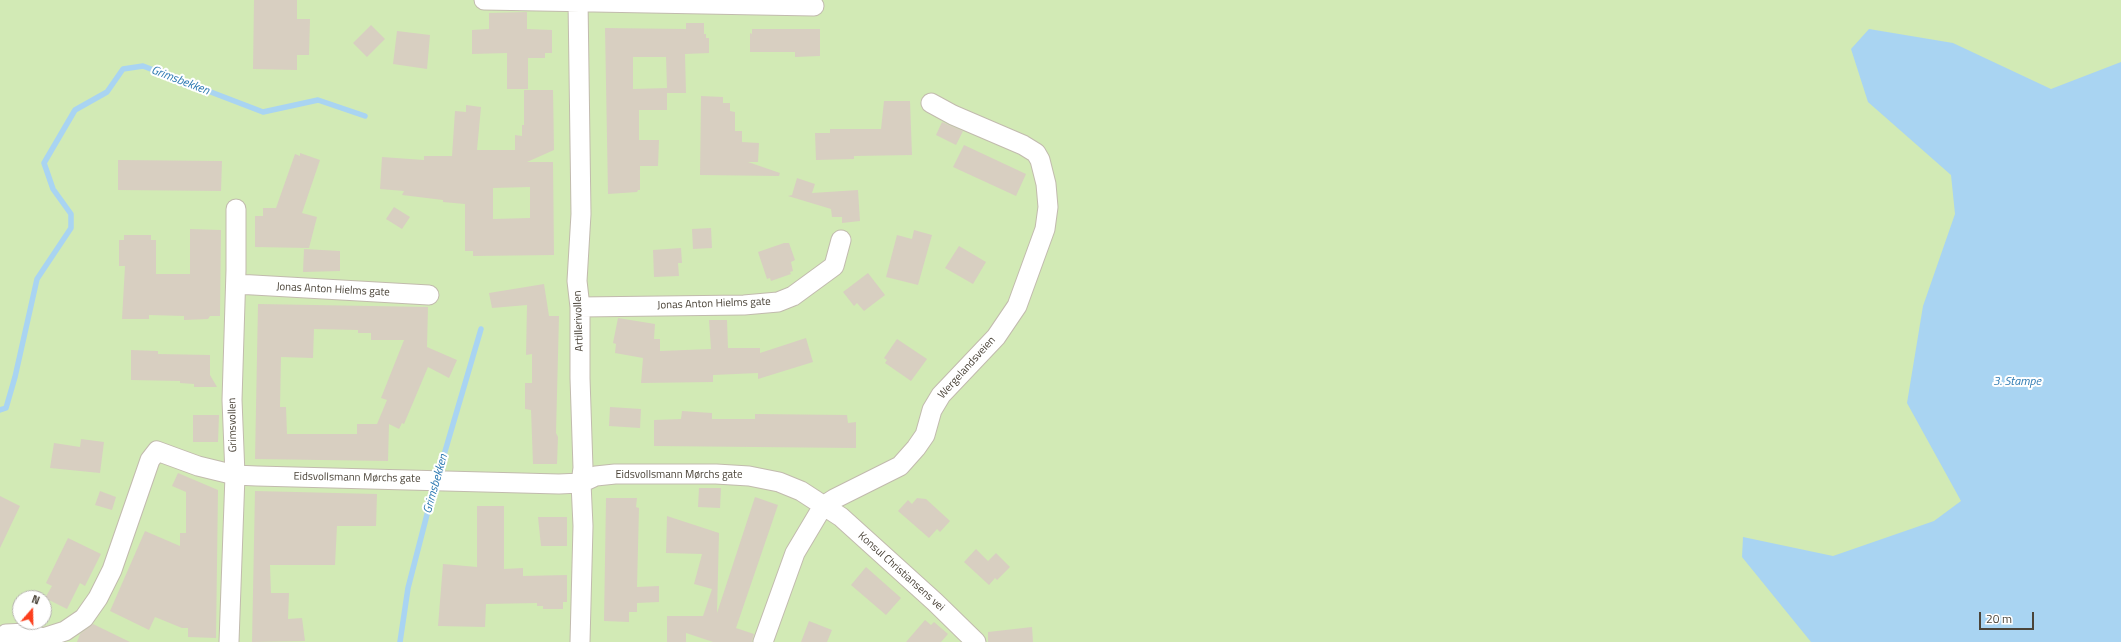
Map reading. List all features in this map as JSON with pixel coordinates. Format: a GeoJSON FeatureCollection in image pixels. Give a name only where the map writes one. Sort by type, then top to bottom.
{"type":"FeatureCollection","features":[{"type":"Feature","properties":{"kind":"street"},"geometry":{"type":"LineString","coordinates":[[476,1],[556,2],[578,0],[814,6]]}},
{"type":"Feature","properties":{"kind":"street","name":"Artillerivollen"},"geometry":{"type":"LineString","coordinates":[[578,0],[580,214],[577,281],[580,307],[580,378],[583,468],[581,483],[582,526],[580,642]]}},
{"type":"Feature","properties":{"kind":"street","name":"Wergelandsveien"},"geometry":{"type":"LineString","coordinates":[[763,642],[795,553],[824,506],[834,499],[900,466],[916,448],[925,435],[932,410],[941,395],[996,337],[1017,306],[1045,228],[1048,207],[1046,184],[1040,160],[1036,153],[1023,145],[953,115],[931,103]]}},
{"type":"Feature","properties":{"kind":"street","name":"Grimsvollen"},"geometry":{"type":"LineString","coordinates":[[229,642],[236,475],[232,400],[236,284],[236,209]]}},
{"type":"Feature","properties":{"kind":"street","name":"Jonas Anton Hielms gate"},"geometry":{"type":"LineString","coordinates":[[580,307],[744,305],[778,302],[793,296],[834,266],[841,240]]}},
{"type":"Feature","properties":{"kind":"street","name":"Jonas Anton Hielms gate"},"geometry":{"type":"LineString","coordinates":[[236,284],[429,295]]}},
{"type":"Feature","properties":{"kind":"street","name":"Eidsvollsmann Mørchs gate"},"geometry":{"type":"LineString","coordinates":[[46,640],[65,631],[84,618],[98,598],[112,570],[150,460],[157,451],[198,466],[236,475],[581,483],[596,476],[615,474],[716,474],[749,476],[779,482],[802,491],[824,506]]}},
{"type":"Feature","properties":{"kind":"street","name":"Konsul Christiansens vei"},"geometry":{"type":"LineString","coordinates":[[824,506],[841,518],[935,602],[976,642]]}},
{"type":"Feature","properties":{"kind":"street"},"geometry":{"type":"LineString","coordinates":[[0,640],[6,634],[27,633],[46,640]]}},
{"type":"Feature","properties":{"kind":"green space"},"geometry":{"type":"Polygon","coordinates":[[[0,0],[2121,0],[2121,642],[0,642],[0,0]]]}},
{"type":"Feature","properties":{"kind":"water","name":"3. Stampe"},"geometry":{"type":"Polygon","coordinates":[[[1869,29],[1953,43],[2051,89],[2121,62],[2121,642],[1811,642],[1742,557],[1743,537],[1833,556],[1934,521],[1961,501],[1907,403],[1923,306],[1955,214],[1951,175],[1868,102],[1851,49],[1869,29]]]}},
{"type":"Feature","properties":{"kind":"building"},"geometry":{"type":"Polygon","coordinates":[[[254,0],[297,0],[297,19],[310,19],[309,55],[297,55],[297,70],[253,69],[254,0]]]}},
{"type":"Feature","properties":{"kind":"building"},"geometry":{"type":"Polygon","coordinates":[[[527,12],[527,29],[552,30],[552,53],[545,53],[545,58],[528,58],[528,89],[507,89],[507,53],[472,54],[472,30],[489,29],[489,13],[527,12]]]}},
{"type":"Feature","properties":{"kind":"building"},"geometry":{"type":"Polygon","coordinates":[[[686,23],[704,23],[704,34],[706,34],[706,38],[709,38],[709,53],[685,54],[686,93],[667,93],[667,110],[639,110],[639,140],[659,140],[658,166],[640,166],[640,190],[637,192],[608,194],[605,28],[686,29],[686,23]],[[633,57],[633,89],[667,88],[666,57],[633,57]]]}},
{"type":"Feature","properties":{"kind":"building"},"geometry":{"type":"Polygon","coordinates":[[[371,25],[385,39],[367,57],[353,43],[371,25]]]}},
{"type":"Feature","properties":{"kind":"building"},"geometry":{"type":"Polygon","coordinates":[[[752,29],[820,29],[820,56],[795,57],[795,52],[750,52],[750,33],[752,34],[752,29]]]}},
{"type":"Feature","properties":{"kind":"building"},"geometry":{"type":"Polygon","coordinates":[[[397,31],[430,35],[427,69],[393,64],[397,31]]]}},
{"type":"Feature","properties":{"kind":"building"},"geometry":{"type":"Polygon","coordinates":[[[524,90],[553,90],[554,150],[527,162],[553,162],[554,255],[473,256],[473,251],[465,251],[465,204],[402,195],[404,191],[380,189],[382,157],[424,160],[424,156],[452,156],[455,111],[466,112],[466,105],[481,107],[477,150],[515,150],[515,135],[522,136],[522,125],[524,125],[524,90]],[[530,187],[493,188],[493,219],[530,218],[530,187]]]}},
{"type":"Feature","properties":{"kind":"building"},"geometry":{"type":"Polygon","coordinates":[[[701,96],[723,97],[723,103],[730,103],[730,111],[735,112],[735,131],[742,131],[742,142],[759,143],[758,162],[748,162],[780,173],[779,176],[700,175],[701,96]]]}},
{"type":"Feature","properties":{"kind":"building"},"geometry":{"type":"Polygon","coordinates":[[[884,101],[910,101],[912,155],[854,156],[854,159],[816,160],[815,133],[830,133],[830,129],[881,129],[884,101]]]}},
{"type":"Feature","properties":{"kind":"building"},"geometry":{"type":"Polygon","coordinates":[[[942,122],[963,131],[956,145],[936,135],[942,122]]]}},
{"type":"Feature","properties":{"kind":"building"},"geometry":{"type":"Polygon","coordinates":[[[964,145],[1026,174],[1016,196],[953,167],[964,145]]]}},
{"type":"Feature","properties":{"kind":"building"},"geometry":{"type":"Polygon","coordinates":[[[300,153],[320,160],[302,213],[317,217],[309,248],[255,247],[255,216],[263,216],[263,208],[276,208],[295,154],[300,156],[300,153]]]}},
{"type":"Feature","properties":{"kind":"building"},"geometry":{"type":"Polygon","coordinates":[[[118,160],[222,161],[221,191],[118,190],[118,160]]]}},
{"type":"Feature","properties":{"kind":"building"},"geometry":{"type":"Polygon","coordinates":[[[797,178],[815,184],[812,193],[858,190],[860,221],[842,223],[842,217],[832,217],[831,209],[788,196],[792,195],[797,178]]]}},
{"type":"Feature","properties":{"kind":"building"},"geometry":{"type":"Polygon","coordinates":[[[394,207],[410,217],[402,229],[386,219],[394,207]]]}},
{"type":"Feature","properties":{"kind":"building"},"geometry":{"type":"Polygon","coordinates":[[[711,228],[712,248],[693,249],[692,229],[711,228]]]}},
{"type":"Feature","properties":{"kind":"building"},"geometry":{"type":"Polygon","coordinates":[[[190,229],[221,230],[220,316],[210,316],[208,319],[184,320],[184,316],[149,315],[149,319],[122,319],[125,266],[119,266],[119,240],[124,240],[124,235],[151,235],[151,240],[156,240],[156,274],[190,274],[190,229]]]}},
{"type":"Feature","properties":{"kind":"building"},"geometry":{"type":"Polygon","coordinates":[[[914,230],[932,235],[918,285],[886,277],[897,235],[912,239],[914,230]]]}},
{"type":"Feature","properties":{"kind":"building"},"geometry":{"type":"Polygon","coordinates":[[[784,243],[789,243],[795,260],[791,262],[793,271],[790,272],[791,274],[771,281],[770,278],[767,279],[758,252],[784,243]]]}},
{"type":"Feature","properties":{"kind":"building"},"geometry":{"type":"Polygon","coordinates":[[[959,246],[986,262],[973,284],[945,268],[959,246]]]}},
{"type":"Feature","properties":{"kind":"building"},"geometry":{"type":"Polygon","coordinates":[[[681,248],[682,263],[678,263],[679,276],[654,277],[653,250],[681,248]]]}},
{"type":"Feature","properties":{"kind":"building"},"geometry":{"type":"Polygon","coordinates":[[[304,249],[340,251],[340,271],[303,272],[304,249]]]}},
{"type":"Feature","properties":{"kind":"building"},"geometry":{"type":"Polygon","coordinates":[[[868,273],[885,295],[864,311],[857,303],[854,306],[843,292],[868,273]]]}},
{"type":"Feature","properties":{"kind":"building"},"geometry":{"type":"Polygon","coordinates":[[[544,284],[549,316],[559,316],[556,433],[558,437],[557,464],[533,464],[531,410],[525,409],[525,383],[532,383],[532,354],[526,355],[527,305],[492,308],[489,293],[544,284]]]}},
{"type":"Feature","properties":{"kind":"building"},"geometry":{"type":"Polygon","coordinates":[[[258,304],[428,307],[427,347],[457,360],[449,378],[428,367],[404,424],[402,423],[399,429],[389,424],[388,461],[255,459],[258,304]],[[314,329],[313,358],[281,357],[280,407],[286,407],[287,434],[357,434],[357,424],[377,424],[387,400],[381,398],[404,340],[371,340],[371,333],[358,333],[358,330],[314,329]]]}},
{"type":"Feature","properties":{"kind":"building"},"geometry":{"type":"Polygon","coordinates":[[[618,318],[655,324],[654,339],[660,339],[660,351],[711,349],[709,320],[727,320],[728,348],[760,348],[760,353],[806,338],[813,362],[758,379],[758,373],[713,375],[713,382],[641,383],[643,358],[615,353],[616,344],[613,343],[618,318]]]}},
{"type":"Feature","properties":{"kind":"building"},"geometry":{"type":"Polygon","coordinates":[[[897,339],[927,359],[911,381],[885,363],[887,360],[884,358],[897,339]]]}},
{"type":"Feature","properties":{"kind":"building"},"geometry":{"type":"Polygon","coordinates":[[[131,350],[158,351],[158,354],[210,355],[210,375],[217,387],[194,387],[194,384],[180,383],[180,381],[131,380],[131,350]]]}},
{"type":"Feature","properties":{"kind":"building"},"geometry":{"type":"Polygon","coordinates":[[[610,407],[641,409],[640,428],[609,426],[610,407]]]}},
{"type":"Feature","properties":{"kind":"building"},"geometry":{"type":"Polygon","coordinates":[[[682,411],[712,413],[712,419],[755,419],[755,414],[847,415],[848,423],[856,422],[856,448],[654,446],[654,420],[681,419],[682,411]]]}},
{"type":"Feature","properties":{"kind":"building"},"geometry":{"type":"Polygon","coordinates":[[[193,415],[219,415],[218,442],[193,442],[193,415]]]}},
{"type":"Feature","properties":{"kind":"building"},"geometry":{"type":"Polygon","coordinates":[[[81,439],[104,442],[100,473],[50,468],[54,443],[80,447],[81,439]]]}},
{"type":"Feature","properties":{"kind":"building"},"geometry":{"type":"Polygon","coordinates":[[[178,473],[218,490],[216,638],[188,637],[188,628],[182,628],[155,617],[149,630],[110,611],[145,531],[180,546],[180,533],[186,533],[186,492],[172,486],[178,473]]]}},
{"type":"Feature","properties":{"kind":"building"},"geometry":{"type":"Polygon","coordinates":[[[699,488],[721,488],[720,508],[698,507],[699,488]]]}},
{"type":"Feature","properties":{"kind":"building"},"geometry":{"type":"Polygon","coordinates":[[[100,491],[116,497],[112,510],[95,505],[100,491]]]}},
{"type":"Feature","properties":{"kind":"building"},"geometry":{"type":"Polygon","coordinates":[[[255,491],[377,494],[376,526],[337,526],[335,565],[270,565],[271,593],[289,593],[288,619],[302,618],[305,641],[252,642],[255,491]]]}},
{"type":"Feature","properties":{"kind":"building"},"geometry":{"type":"Polygon","coordinates":[[[0,496],[20,506],[0,548],[0,496]]]}},
{"type":"Feature","properties":{"kind":"building"},"geometry":{"type":"Polygon","coordinates":[[[755,497],[778,505],[736,628],[754,634],[752,642],[713,642],[686,633],[686,642],[667,642],[667,616],[703,616],[712,589],[694,584],[702,554],[666,553],[667,516],[719,533],[717,613],[755,497]]]}},
{"type":"Feature","properties":{"kind":"building"},"geometry":{"type":"Polygon","coordinates":[[[606,498],[637,498],[636,507],[639,508],[637,587],[659,586],[659,602],[637,603],[637,612],[629,612],[629,622],[604,621],[606,498]]]}},
{"type":"Feature","properties":{"kind":"building"},"geometry":{"type":"Polygon","coordinates":[[[917,498],[926,499],[950,521],[940,532],[937,529],[929,538],[898,511],[908,500],[912,504],[917,498]]]}},
{"type":"Feature","properties":{"kind":"building"},"geometry":{"type":"Polygon","coordinates":[[[477,506],[504,506],[504,569],[523,568],[523,576],[567,575],[567,602],[563,602],[563,609],[543,609],[543,606],[537,606],[537,603],[486,604],[485,627],[438,626],[443,564],[477,567],[477,506]]]}},
{"type":"Feature","properties":{"kind":"building"},"geometry":{"type":"Polygon","coordinates":[[[538,517],[567,517],[567,546],[541,546],[538,517]]]}},
{"type":"Feature","properties":{"kind":"building"},"geometry":{"type":"Polygon","coordinates":[[[68,538],[101,554],[85,586],[80,583],[67,609],[52,602],[52,590],[50,590],[52,586],[46,583],[68,538]]]}},
{"type":"Feature","properties":{"kind":"building"},"geometry":{"type":"Polygon","coordinates":[[[976,549],[988,561],[996,553],[1010,567],[997,580],[995,578],[989,585],[964,562],[976,549]]]}},
{"type":"Feature","properties":{"kind":"building"},"geometry":{"type":"Polygon","coordinates":[[[866,567],[901,598],[886,615],[851,585],[866,567]]]}},
{"type":"Feature","properties":{"kind":"building"},"geometry":{"type":"Polygon","coordinates":[[[925,620],[931,625],[934,622],[948,634],[941,642],[906,642],[925,620]]]}},
{"type":"Feature","properties":{"kind":"building"},"geometry":{"type":"Polygon","coordinates":[[[809,621],[832,630],[827,642],[801,642],[809,621]]]}},
{"type":"Feature","properties":{"kind":"building"},"geometry":{"type":"Polygon","coordinates":[[[93,624],[130,642],[77,642],[80,634],[93,624]]]}},
{"type":"Feature","properties":{"kind":"building"},"geometry":{"type":"Polygon","coordinates":[[[1032,627],[1033,642],[988,642],[988,632],[1032,627]]]}},
{"type":"Feature","properties":{"kind":"waterway","name":"Grimsbekken"},"geometry":{"type":"LineString","coordinates":[[0,410],[6,408],[15,377],[37,279],[71,228],[71,214],[53,189],[44,163],[75,110],[107,92],[123,69],[143,66],[263,112],[318,100],[365,116]]}},
{"type":"Feature","properties":{"kind":"waterway","name":"Grimsbekken"},"geometry":{"type":"LineString","coordinates":[[400,642],[408,588],[431,499],[481,329]]}}]}
